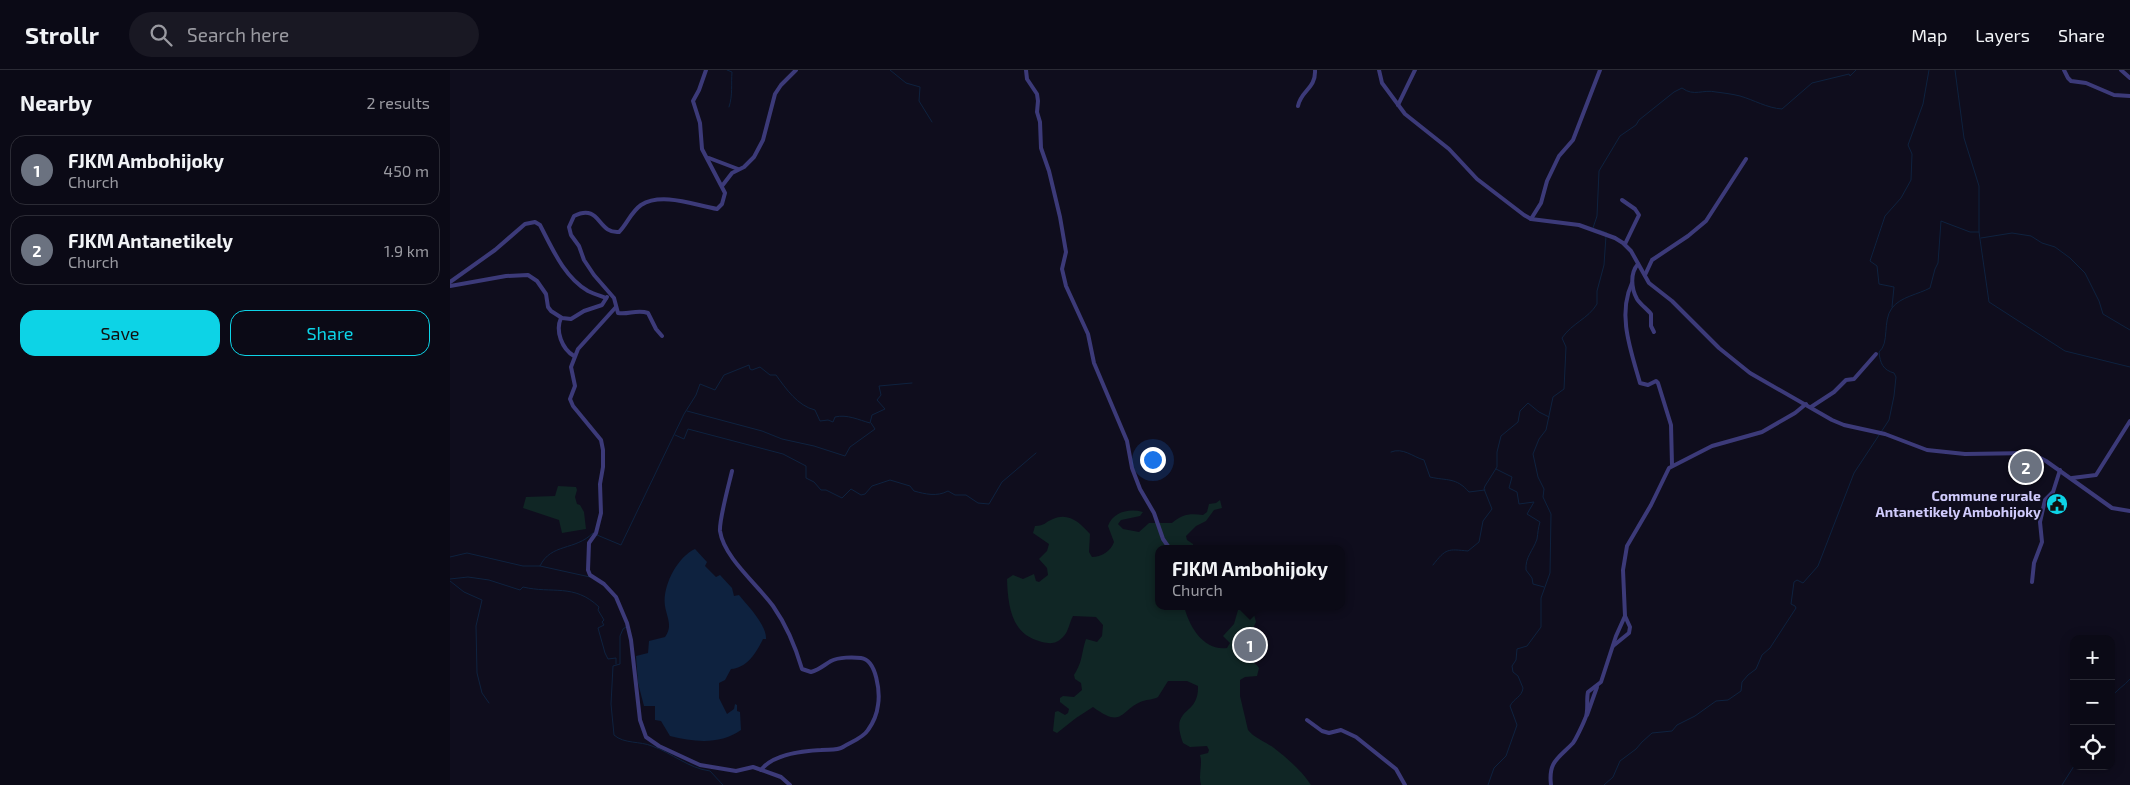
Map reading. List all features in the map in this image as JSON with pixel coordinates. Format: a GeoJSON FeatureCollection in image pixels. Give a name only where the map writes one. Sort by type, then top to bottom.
{"type":"FeatureCollection","features":[{"type":"Feature","properties":{"kind":"street"},"geometry":{"type":"LineString","coordinates":[[662,336],[656,329],[648,312],[636,310],[618,313],[614,298],[584,260],[579,246],[571,236],[569,227],[574,216],[586,211],[592,213],[608,229],[619,232],[641,206],[654,200],[670,200],[717,209],[722,204],[725,193],[708,157],[702,149],[700,123],[693,101],[700,90],[706,70]]}},
{"type":"Feature","properties":{"kind":"street"},"geometry":{"type":"LineString","coordinates":[[722,186],[732,173],[744,167],[754,157],[763,140],[775,94],[796,70]]}},
{"type":"Feature","properties":{"kind":"street"},"geometry":{"type":"LineString","coordinates":[[1026,70],[1027,79],[1038,101],[1037,112],[1040,122],[1041,148],[1049,171],[1060,217],[1066,252],[1062,269],[1066,286],[1088,334],[1094,363],[1127,441],[1132,468],[1140,489],[1154,513],[1163,539],[1167,545]]}},
{"type":"Feature","properties":{"kind":"street"},"geometry":{"type":"LineString","coordinates":[[1298,106],[1300,98],[1312,86],[1315,70]]}},
{"type":"Feature","properties":{"kind":"street"},"geometry":{"type":"LineString","coordinates":[[1379,70],[1382,83],[1398,105],[1416,124],[1448,149],[1477,179],[1531,219],[1579,225],[1625,244],[1649,283],[1672,301],[1713,342],[1744,368],[1844,425],[1885,434],[1927,450],[1965,454],[2031,453],[2072,478],[2112,508],[2130,511]]}},
{"type":"Feature","properties":{"kind":"street"},"geometry":{"type":"LineString","coordinates":[[1398,105],[1415,70]]}},
{"type":"Feature","properties":{"kind":"street"},"geometry":{"type":"LineString","coordinates":[[1531,219],[1541,203],[1547,181],[1559,156],[1573,140],[1600,70]]}},
{"type":"Feature","properties":{"kind":"street"},"geometry":{"type":"LineString","coordinates":[[2064,70],[2071,81],[2086,83],[2114,95],[2130,96]]}},
{"type":"Feature","properties":{"kind":"street"},"geometry":{"type":"LineString","coordinates":[[2121,70],[2130,78]]}},
{"type":"Feature","properties":{"kind":"street"},"geometry":{"type":"LineString","coordinates":[[708,157],[728,167],[739,169]]}},
{"type":"Feature","properties":{"kind":"street"},"geometry":{"type":"LineString","coordinates":[[1645,274],[1652,260],[1688,236],[1706,220],[1746,160]]}},
{"type":"Feature","properties":{"kind":"street"},"geometry":{"type":"LineString","coordinates":[[1622,200],[1635,209],[1639,215],[1625,244]]}},
{"type":"Feature","properties":{"kind":"street"},"geometry":{"type":"LineString","coordinates":[[450,282],[495,250],[521,228],[535,222],[540,225],[560,262],[571,276],[588,291],[606,298]]}},
{"type":"Feature","properties":{"kind":"street"},"geometry":{"type":"LineString","coordinates":[[1638,264],[1634,270],[1629,289],[1625,321],[1628,340],[1640,383],[1648,385],[1656,381],[1658,384],[1671,425],[1672,465]]}},
{"type":"Feature","properties":{"kind":"street"},"geometry":{"type":"LineString","coordinates":[[450,286],[506,276],[528,275],[537,281],[546,294],[548,307],[551,311],[561,318],[571,319],[584,310],[602,305],[610,294]]}},
{"type":"Feature","properties":{"kind":"street"},"geometry":{"type":"LineString","coordinates":[[1632,283],[1637,300],[1651,314],[1654,332]]}},
{"type":"Feature","properties":{"kind":"street"},"geometry":{"type":"LineString","coordinates":[[616,307],[605,321],[583,341],[574,356],[571,367],[575,386],[570,399],[572,406],[600,440],[603,450],[600,484],[602,506],[595,534],[589,543],[588,570],[590,575],[604,584],[616,597],[627,623],[631,640],[640,720],[646,737],[655,744],[700,765],[736,771],[753,767],[781,777],[790,785]]}},
{"type":"Feature","properties":{"kind":"street"},"geometry":{"type":"LineString","coordinates":[[561,318],[559,328],[563,344],[567,352],[574,356]]}},
{"type":"Feature","properties":{"kind":"street"},"geometry":{"type":"LineString","coordinates":[[1811,407],[1834,392],[1846,380],[1854,379],[1876,354]]}},
{"type":"Feature","properties":{"kind":"street"},"geometry":{"type":"LineString","coordinates":[[1613,646],[1629,633],[1630,627],[1625,616],[1623,570],[1626,546],[1642,522],[1666,473],[1672,465],[1712,446],[1762,432],[1795,413],[1806,404]]}},
{"type":"Feature","properties":{"kind":"street"},"geometry":{"type":"LineString","coordinates":[[2072,478],[2096,475],[2130,421]]}},
{"type":"Feature","properties":{"kind":"street"},"geometry":{"type":"LineString","coordinates":[[2032,582],[2034,563],[2042,542],[2040,522],[2045,500],[2053,492],[2060,470]]}},
{"type":"Feature","properties":{"kind":"street"},"geometry":{"type":"LineString","coordinates":[[732,471],[720,521],[723,541],[787,626],[802,669],[811,672],[831,661],[843,658],[862,658],[869,662],[872,667],[878,687],[876,715],[862,736],[839,749],[799,752],[782,756],[770,761],[761,770]]}},
{"type":"Feature","properties":{"kind":"street"},"geometry":{"type":"LineString","coordinates":[[1551,785],[1550,778],[1554,762],[1574,742],[1580,726],[1586,717],[1588,692],[1597,687],[1606,671],[1613,646],[1625,616]]}},
{"type":"Feature","properties":{"kind":"street"},"geometry":{"type":"LineString","coordinates":[[1308,720],[1322,731],[1329,733],[1341,730],[1356,737],[1396,769],[1405,785]]}},
{"type":"Feature","properties":{"kind":"green space"},"geometry":{"type":"Polygon","coordinates":[[[558,486],[576,487],[575,497],[577,504],[580,505],[584,512],[586,529],[562,533],[559,520],[523,508],[526,497],[555,496],[558,486]]]}},
{"type":"Feature","properties":{"kind":"green space"},"geometry":{"type":"Polygon","coordinates":[[[1220,500],[1222,508],[1214,510],[1206,521],[1196,526],[1186,536],[1187,540],[1193,545],[1155,545],[1155,610],[1185,610],[1198,636],[1211,646],[1227,648],[1230,643],[1223,636],[1234,624],[1238,610],[1253,610],[1256,622],[1250,634],[1244,638],[1242,633],[1239,634],[1237,639],[1243,644],[1239,648],[1240,653],[1259,668],[1257,676],[1245,677],[1240,680],[1240,696],[1248,730],[1289,760],[1311,785],[1201,785],[1200,755],[1208,753],[1209,750],[1207,746],[1190,747],[1183,743],[1180,731],[1182,717],[1194,703],[1197,696],[1198,686],[1187,681],[1168,681],[1158,697],[1136,704],[1121,716],[1111,717],[1093,707],[1057,733],[1053,731],[1055,712],[1058,711],[1065,715],[1069,709],[1060,702],[1060,698],[1063,696],[1074,697],[1082,690],[1081,683],[1075,679],[1074,675],[1086,639],[1097,642],[1102,636],[1103,625],[1096,617],[1073,616],[1063,637],[1056,642],[1045,643],[1024,633],[1013,618],[1010,609],[1007,579],[1013,575],[1023,579],[1034,574],[1036,581],[1039,582],[1048,575],[1047,568],[1039,559],[1047,551],[1049,544],[1033,533],[1035,526],[1043,525],[1059,517],[1074,520],[1090,534],[1089,552],[1092,557],[1095,557],[1105,553],[1113,545],[1114,542],[1108,526],[1114,517],[1122,512],[1143,512],[1140,516],[1121,520],[1118,524],[1123,529],[1139,532],[1149,523],[1172,523],[1186,515],[1203,515],[1207,512],[1209,504],[1220,500]]]}},
{"type":"Feature","properties":{"kind":"water"},"geometry":{"type":"Polygon","coordinates":[[[695,549],[707,562],[705,566],[716,577],[720,575],[732,588],[734,596],[739,595],[751,610],[760,622],[766,639],[763,639],[746,663],[731,669],[725,680],[719,683],[719,698],[727,714],[734,709],[735,704],[737,705],[737,711],[740,712],[741,730],[724,738],[707,741],[688,740],[670,736],[661,721],[655,720],[655,706],[644,706],[638,683],[636,656],[648,653],[649,641],[665,637],[669,629],[665,606],[668,582],[682,559],[695,549]]]}},
{"type":"Feature","properties":{"kind":"waterway"},"geometry":{"type":"LineString","coordinates":[[727,70],[732,72],[729,107]]}},
{"type":"Feature","properties":{"kind":"waterway"},"geometry":{"type":"LineString","coordinates":[[890,70],[906,83],[920,87],[919,101],[932,122]]}},
{"type":"Feature","properties":{"kind":"waterway"},"geometry":{"type":"LineString","coordinates":[[1593,228],[1597,216],[1599,171],[1620,136],[1636,125],[1639,120],[1674,92],[1682,88],[1691,92],[1711,91],[1740,96],[1782,109],[1812,83],[1849,74],[1850,76],[1856,70]]}},
{"type":"Feature","properties":{"kind":"waterway"},"geometry":{"type":"LineString","coordinates":[[1892,307],[1894,287],[1879,284],[1877,266],[1870,261],[1885,216],[1901,198],[1911,180],[1912,154],[1908,145],[1923,104],[1929,70]]}},
{"type":"Feature","properties":{"kind":"waterway"},"geometry":{"type":"LineString","coordinates":[[1955,70],[1964,138],[1979,186],[1979,232],[1989,302],[2065,351],[2130,367]]}},
{"type":"Feature","properties":{"kind":"waterway"},"geometry":{"type":"LineString","coordinates":[[1604,785],[1613,777],[1620,761],[1636,749],[1652,733],[1672,731],[1677,725],[1695,716],[1716,701],[1728,700],[1741,691],[1742,682],[1756,669],[1762,655],[1770,648],[1796,608],[1791,604],[1794,582],[1797,580],[1803,583],[1818,566],[1854,473],[1889,420],[1896,377],[1894,373],[1883,366],[1879,352],[1884,343],[1889,313],[1895,304],[1930,288],[1938,263],[1941,221],[1970,232],[1979,232]]}},
{"type":"Feature","properties":{"kind":"waterway"},"geometry":{"type":"LineString","coordinates":[[1599,230],[1607,233]]}},
{"type":"Feature","properties":{"kind":"waterway"},"geometry":{"type":"LineString","coordinates":[[1981,238],[2012,233],[2031,236],[2042,243],[2055,247],[2070,258],[2085,273],[2099,301],[2103,314],[2130,330]]}},
{"type":"Feature","properties":{"kind":"waterway"},"geometry":{"type":"LineString","coordinates":[[1488,785],[1494,768],[1506,756],[1517,725],[1510,706],[1523,688],[1518,676],[1513,672],[1512,666],[1516,660],[1517,649],[1527,646],[1541,627],[1541,598],[1550,573],[1551,514],[1543,497],[1544,489],[1538,477],[1533,454],[1539,439],[1546,430],[1553,397],[1564,389],[1566,347],[1562,338],[1570,328],[1589,314],[1597,304],[1597,291],[1604,265],[1606,236]]}},
{"type":"Feature","properties":{"kind":"waterway"},"geometry":{"type":"LineString","coordinates":[[597,535],[621,545],[700,384],[715,390],[724,375],[749,365],[752,370],[760,367],[770,375],[776,375],[798,401],[815,410],[820,421],[828,420],[833,422],[835,417],[844,416],[870,423],[872,415],[885,409],[877,400],[881,395],[879,386],[912,383]]}},
{"type":"Feature","properties":{"kind":"waterway"},"geometry":{"type":"LineString","coordinates":[[1433,565],[1441,555],[1448,551],[1468,551],[1479,542],[1483,521],[1492,509],[1484,489],[1497,467],[1497,452],[1501,436],[1518,422],[1520,411],[1528,403],[1549,417]]}},
{"type":"Feature","properties":{"kind":"waterway"},"geometry":{"type":"LineString","coordinates":[[687,411],[845,456],[850,447],[875,429],[871,423]]}},
{"type":"Feature","properties":{"kind":"waterway"},"geometry":{"type":"LineString","coordinates":[[675,435],[684,439],[688,429],[783,454],[806,466],[806,478],[814,482],[821,490],[826,490],[842,498],[851,489],[861,495],[865,494],[872,486],[890,480],[910,486],[914,491],[918,492],[935,494],[948,491],[955,495],[966,495],[978,503],[989,504],[1002,482],[1036,453]]}},
{"type":"Feature","properties":{"kind":"waterway"},"geometry":{"type":"LineString","coordinates":[[1391,452],[1400,451],[1424,460],[1430,477],[1451,480],[1460,484],[1469,492],[1485,490]]}},
{"type":"Feature","properties":{"kind":"waterway"},"geometry":{"type":"LineString","coordinates":[[1496,469],[1512,477],[1509,488],[1517,492],[1519,504],[1534,502],[1527,514],[1540,522],[1537,539],[1528,558],[1526,570],[1532,578],[1533,584],[1544,587]]}},
{"type":"Feature","properties":{"kind":"waterway"},"geometry":{"type":"LineString","coordinates":[[450,557],[467,553],[523,566],[540,566],[550,554],[579,543],[593,533]]}},
{"type":"Feature","properties":{"kind":"waterway"},"geometry":{"type":"LineString","coordinates":[[540,566],[590,577]]}},
{"type":"Feature","properties":{"kind":"waterway"},"geometry":{"type":"LineString","coordinates":[[450,579],[468,577],[489,580],[520,590],[523,587],[572,592],[581,595],[599,607],[598,610],[604,620],[602,622],[604,625],[598,628],[605,653],[608,659],[616,658],[616,664]]}},
{"type":"Feature","properties":{"kind":"waterway"},"geometry":{"type":"LineString","coordinates":[[450,581],[464,592],[482,600],[476,626],[477,673],[482,693],[489,703]]}},
{"type":"Feature","properties":{"kind":"waterway"},"geometry":{"type":"LineString","coordinates":[[626,627],[620,636],[620,664],[613,666],[611,704],[614,735],[622,740],[647,744],[687,764],[710,771],[723,785]]}},
{"type":"Feature","properties":{"kind":"waterway"},"geometry":{"type":"LineString","coordinates":[[2115,693],[2130,679]]}},
{"type":"Feature","properties":{"kind":"waterway"},"geometry":{"type":"LineString","coordinates":[[2062,785],[2071,770]]}},
{"type":"Feature","properties":{"kind":"place","name":"FJKM Antanetikely"},"geometry":{"type":"Point","coordinates":[2026,467]}},
{"type":"Feature","properties":{"kind":"place","name":"Commune rurale Antanetikely Ambohijoky"},"geometry":{"type":"Point","coordinates":[2057,504]}},
{"type":"Feature","properties":{"kind":"place","name":"FJKM Ambohijoky"},"geometry":{"type":"Point","coordinates":[1250,645]}}]}
